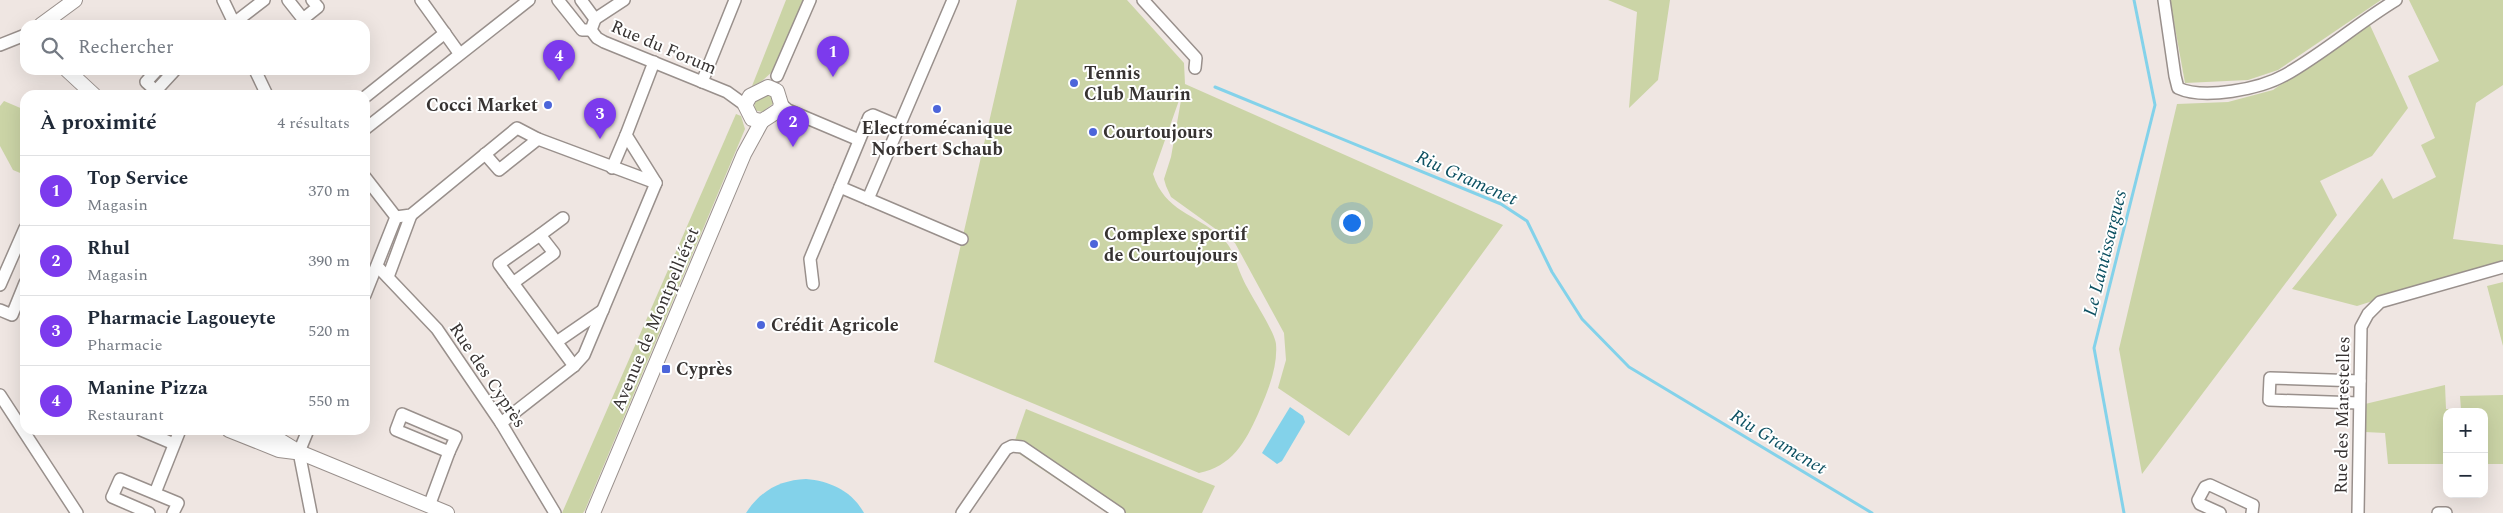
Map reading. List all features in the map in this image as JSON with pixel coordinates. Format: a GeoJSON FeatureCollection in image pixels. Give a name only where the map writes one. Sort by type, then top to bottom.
{"type":"FeatureCollection","features":[{"type":"Feature","properties":{"kind":"street"},"geometry":{"type":"LineString","coordinates":[[48,20],[75,0]]}},
{"type":"Feature","properties":{"kind":"street"},"geometry":{"type":"LineString","coordinates":[[223,0],[232,20]]}},
{"type":"Feature","properties":{"kind":"street"},"geometry":{"type":"LineString","coordinates":[[239,20],[264,0]]}},
{"type":"Feature","properties":{"kind":"street"},"geometry":{"type":"LineString","coordinates":[[288,0],[303,19],[318,7],[312,0]]}},
{"type":"Feature","properties":{"kind":"street"},"geometry":{"type":"LineString","coordinates":[[421,0],[459,53]]}},
{"type":"Feature","properties":{"kind":"street"},"geometry":{"type":"LineString","coordinates":[[370,124],[529,0]]}},
{"type":"Feature","properties":{"kind":"street"},"geometry":{"type":"LineString","coordinates":[[558,0],[582,30],[593,24],[624,0]]}},
{"type":"Feature","properties":{"kind":"street"},"geometry":{"type":"LineString","coordinates":[[581,0],[593,24]]}},
{"type":"Feature","properties":{"kind":"street"},"geometry":{"type":"LineString","coordinates":[[702,82],[735,0]]}},
{"type":"Feature","properties":{"kind":"street"},"geometry":{"type":"LineString","coordinates":[[810,0],[778,76],[778,100],[757,120],[748,101],[778,100],[859,140]]}},
{"type":"Feature","properties":{"kind":"street"},"geometry":{"type":"LineString","coordinates":[[868,199],[953,0]]}},
{"type":"Feature","properties":{"kind":"street"},"geometry":{"type":"LineString","coordinates":[[1143,0],[1196,58],[1195,68]]}},
{"type":"Feature","properties":{"kind":"street"},"geometry":{"type":"LineString","coordinates":[[2164,0],[2178,88],[2190,93],[2230,91],[2254,86],[2284,76],[2396,0]]}},
{"type":"Feature","properties":{"kind":"street","name":"Rue du Forum"},"geometry":{"type":"LineString","coordinates":[[593,24],[597,38],[604,42],[748,101]]}},
{"type":"Feature","properties":{"kind":"street"},"geometry":{"type":"LineString","coordinates":[[370,93],[445,33]]}},
{"type":"Feature","properties":{"kind":"street"},"geometry":{"type":"LineString","coordinates":[[0,45],[20,37]]}},
{"type":"Feature","properties":{"kind":"street"},"geometry":{"type":"LineString","coordinates":[[612,168],[654,62]]}},
{"type":"Feature","properties":{"kind":"street"},"geometry":{"type":"LineString","coordinates":[[73,75],[89,90]]}},
{"type":"Feature","properties":{"kind":"street"},"geometry":{"type":"LineString","coordinates":[[152,75],[146,82],[152,90]]}},
{"type":"Feature","properties":{"kind":"street"},"geometry":{"type":"LineString","coordinates":[[157,90],[170,75]]}},
{"type":"Feature","properties":{"kind":"street"},"geometry":{"type":"LineString","coordinates":[[257,75],[264,90]]}},
{"type":"Feature","properties":{"kind":"street"},"geometry":{"type":"LineString","coordinates":[[814,284],[810,259],[869,117],[874,115],[899,126]]}},
{"type":"Feature","properties":{"kind":"street","name":"Avenue de Montpelliéret"},"geometry":{"type":"LineString","coordinates":[[595,513],[757,120]]}},
{"type":"Feature","properties":{"kind":"street"},"geometry":{"type":"LineString","coordinates":[[388,277],[411,215],[517,128],[538,139],[656,183]]}},
{"type":"Feature","properties":{"kind":"street"},"geometry":{"type":"LineString","coordinates":[[626,135],[656,183]]}},
{"type":"Feature","properties":{"kind":"street"},"geometry":{"type":"LineString","coordinates":[[485,154],[499,170],[538,139]]}},
{"type":"Feature","properties":{"kind":"street"},"geometry":{"type":"LineString","coordinates":[[370,183],[396,217]]}},
{"type":"Feature","properties":{"kind":"street"},"geometry":{"type":"LineString","coordinates":[[501,423],[574,366],[584,355],[656,183]]}},
{"type":"Feature","properties":{"kind":"street"},"geometry":{"type":"LineString","coordinates":[[840,187],[962,239]]}},
{"type":"Feature","properties":{"kind":"street"},"geometry":{"type":"LineString","coordinates":[[396,217],[411,215]]}},
{"type":"Feature","properties":{"kind":"street"},"geometry":{"type":"LineString","coordinates":[[370,284],[396,217]]}},
{"type":"Feature","properties":{"kind":"street"},"geometry":{"type":"LineString","coordinates":[[563,218],[499,264],[558,341],[574,366]]}},
{"type":"Feature","properties":{"kind":"street"},"geometry":{"type":"LineString","coordinates":[[513,283],[554,252],[540,235]]}},
{"type":"Feature","properties":{"kind":"street"},"geometry":{"type":"LineString","coordinates":[[0,285],[20,239]]}},
{"type":"Feature","properties":{"kind":"street","name":"Rue des Marestelles"},"geometry":{"type":"LineString","coordinates":[[2358,513],[2361,327],[2368,314],[2380,302],[2503,266]]}},
{"type":"Feature","properties":{"kind":"street","name":"Rue des Cyprès"},"geometry":{"type":"LineString","coordinates":[[378,267],[437,329],[501,423],[555,513]]}},
{"type":"Feature","properties":{"kind":"street"},"geometry":{"type":"LineString","coordinates":[[0,310],[12,315],[20,295]]}},
{"type":"Feature","properties":{"kind":"street"},"geometry":{"type":"LineString","coordinates":[[558,341],[603,310]]}},
{"type":"Feature","properties":{"kind":"street"},"geometry":{"type":"LineString","coordinates":[[2359,403],[2269,400],[2270,378],[2360,381]]}},
{"type":"Feature","properties":{"kind":"street"},"geometry":{"type":"LineString","coordinates":[[0,395],[20,426]]}},
{"type":"Feature","properties":{"kind":"street"},"geometry":{"type":"LineString","coordinates":[[429,506],[456,437],[402,414],[396,430],[449,452]]}},
{"type":"Feature","properties":{"kind":"street"},"geometry":{"type":"LineString","coordinates":[[26,435],[77,513]]}},
{"type":"Feature","properties":{"kind":"street"},"geometry":{"type":"LineString","coordinates":[[153,435],[174,444]]}},
{"type":"Feature","properties":{"kind":"street"},"geometry":{"type":"LineString","coordinates":[[156,493],[178,435]]}},
{"type":"Feature","properties":{"kind":"street"},"geometry":{"type":"LineString","coordinates":[[242,435],[279,450],[299,452]]}},
{"type":"Feature","properties":{"kind":"street"},"geometry":{"type":"LineString","coordinates":[[267,435],[299,452],[447,513]]}},
{"type":"Feature","properties":{"kind":"street"},"geometry":{"type":"LineString","coordinates":[[306,435],[299,452],[311,513]]}},
{"type":"Feature","properties":{"kind":"street"},"geometry":{"type":"LineString","coordinates":[[962,513],[1006,449],[1012,446],[1022,447],[1119,513]]}},
{"type":"Feature","properties":{"kind":"street"},"geometry":{"type":"LineString","coordinates":[[149,513],[112,497],[120,479],[178,503],[173,513]]}},
{"type":"Feature","properties":{"kind":"street"},"geometry":{"type":"LineString","coordinates":[[2220,513],[2200,504],[2198,500],[2205,487],[2210,485],[2253,505],[2252,513]]}},
{"type":"Feature","properties":{"kind":"street"},"geometry":{"type":"LineString","coordinates":[[2438,513],[2446,513]]}},
{"type":"Feature","properties":{"kind":"green space"},"geometry":{"type":"Polygon","coordinates":[[[786,0],[803,0],[773,71],[762,81],[752,86],[786,0]]]}},
{"type":"Feature","properties":{"kind":"green space","name":"Complexe sportif de Courtoujours"},"geometry":{"type":"Polygon","coordinates":[[[1017,0],[1127,0],[1184,63],[1185,84],[1503,225],[1349,436],[1278,388],[1286,360],[1284,333],[1235,243],[1171,197],[1164,179],[1171,157],[1183,89],[1153,174],[1158,187],[1173,204],[1211,229],[1229,246],[1245,284],[1271,330],[1276,344],[1274,371],[1268,389],[1253,425],[1236,452],[1220,465],[1199,473],[934,362],[1017,0]]]}},
{"type":"Feature","properties":{"kind":"green space"},"geometry":{"type":"Polygon","coordinates":[[[1608,0],[1670,0],[1658,80],[1629,108],[1637,12],[1608,0]]]}},
{"type":"Feature","properties":{"kind":"green space"},"geometry":{"type":"Polygon","coordinates":[[[2170,0],[2381,0],[2278,70],[2248,80],[2185,83],[2170,0]]]}},
{"type":"Feature","properties":{"kind":"green space"},"geometry":{"type":"Polygon","coordinates":[[[2409,0],[2503,0],[2503,85],[2476,103],[2453,239],[2503,245],[2503,260],[2357,306],[2292,289],[2382,178],[2393,199],[2436,177],[2421,145],[2435,138],[2408,76],[2439,61],[2409,0]]]}},
{"type":"Feature","properties":{"kind":"green space"},"geometry":{"type":"Polygon","coordinates":[[[2369,23],[2408,108],[2372,156],[2320,181],[2337,215],[2142,474],[2119,349],[2177,104],[2228,102],[2273,90],[2369,23]]]}},
{"type":"Feature","properties":{"kind":"green space"},"geometry":{"type":"Polygon","coordinates":[[[766,95],[771,96],[774,103],[762,112],[754,110],[755,101],[766,95]]]}},
{"type":"Feature","properties":{"kind":"green space"},"geometry":{"type":"Polygon","coordinates":[[[4,101],[20,108],[20,173],[13,170],[0,146],[0,106],[4,101]]]}},
{"type":"Feature","properties":{"kind":"green space"},"geometry":{"type":"Polygon","coordinates":[[[736,114],[741,116],[745,129],[585,510],[583,513],[562,513],[736,114]]]}},
{"type":"Feature","properties":{"kind":"green space"},"geometry":{"type":"Polygon","coordinates":[[[2503,282],[2503,346],[2487,286],[2503,282]]]}},
{"type":"Feature","properties":{"kind":"green space"},"geometry":{"type":"Polygon","coordinates":[[[2445,385],[2446,408],[2443,408],[2443,464],[2388,464],[2385,433],[2365,432],[2365,404],[2445,385]]]}},
{"type":"Feature","properties":{"kind":"green space"},"geometry":{"type":"Polygon","coordinates":[[[2503,395],[2503,464],[2488,464],[2488,408],[2461,408],[2460,396],[2503,395]]]}},
{"type":"Feature","properties":{"kind":"green space"},"geometry":{"type":"Polygon","coordinates":[[[1026,409],[1215,486],[1202,513],[1107,513],[1012,449],[1026,409]]]}},
{"type":"Feature","properties":{"kind":"water"},"geometry":{"type":"Polygon","coordinates":[[[1290,407],[1303,416],[1305,422],[1282,461],[1277,464],[1262,453],[1290,407]]]}},
{"type":"Feature","properties":{"kind":"water"},"geometry":{"type":"Polygon","coordinates":[[[806,479],[824,482],[840,488],[859,505],[864,513],[746,513],[764,493],[779,484],[806,479]]]}},
{"type":"Feature","properties":{"kind":"waterway","name":"Le Lantissargues"},"geometry":{"type":"LineString","coordinates":[[2124,513],[2094,348],[2155,105],[2134,0]]}},
{"type":"Feature","properties":{"kind":"waterway","name":"Riu Gramenet"},"geometry":{"type":"LineString","coordinates":[[1215,87],[1501,204],[1527,221],[1552,272],[1582,319],[1629,367],[1872,513]]}},
{"type":"Feature","properties":{"kind":"place","name":"Top Service"},"geometry":{"type":"Point","coordinates":[833,77]}},
{"type":"Feature","properties":{"kind":"place","name":"Manine Pizza"},"geometry":{"type":"Point","coordinates":[559,81]}},
{"type":"Feature","properties":{"kind":"place","name":"Tennis Club Maurin"},"geometry":{"type":"Point","coordinates":[1074,83]}},
{"type":"Feature","properties":{"kind":"place","name":"Cocci Market"},"geometry":{"type":"Point","coordinates":[548,105]}},
{"type":"Feature","properties":{"kind":"place","name":"Electromécanique Norbert Schaub"},"geometry":{"type":"Point","coordinates":[937,109]}},
{"type":"Feature","properties":{"kind":"place","name":"Courtoujours"},"geometry":{"type":"Point","coordinates":[1093,132]}},
{"type":"Feature","properties":{"kind":"place","name":"Pharmacie Lagoueyte"},"geometry":{"type":"Point","coordinates":[600,139]}},
{"type":"Feature","properties":{"kind":"place","name":"Rhul"},"geometry":{"type":"Point","coordinates":[793,147]}},
{"type":"Feature","properties":{"kind":"place","name":"Complexe sportif de Courtoujours"},"geometry":{"type":"Point","coordinates":[1094,244]}},
{"type":"Feature","properties":{"kind":"place","name":"Crédit Agricole"},"geometry":{"type":"Point","coordinates":[761,325]}},
{"type":"Feature","properties":{"kind":"place","name":"Cyprès"},"geometry":{"type":"Point","coordinates":[666,369]}}]}
